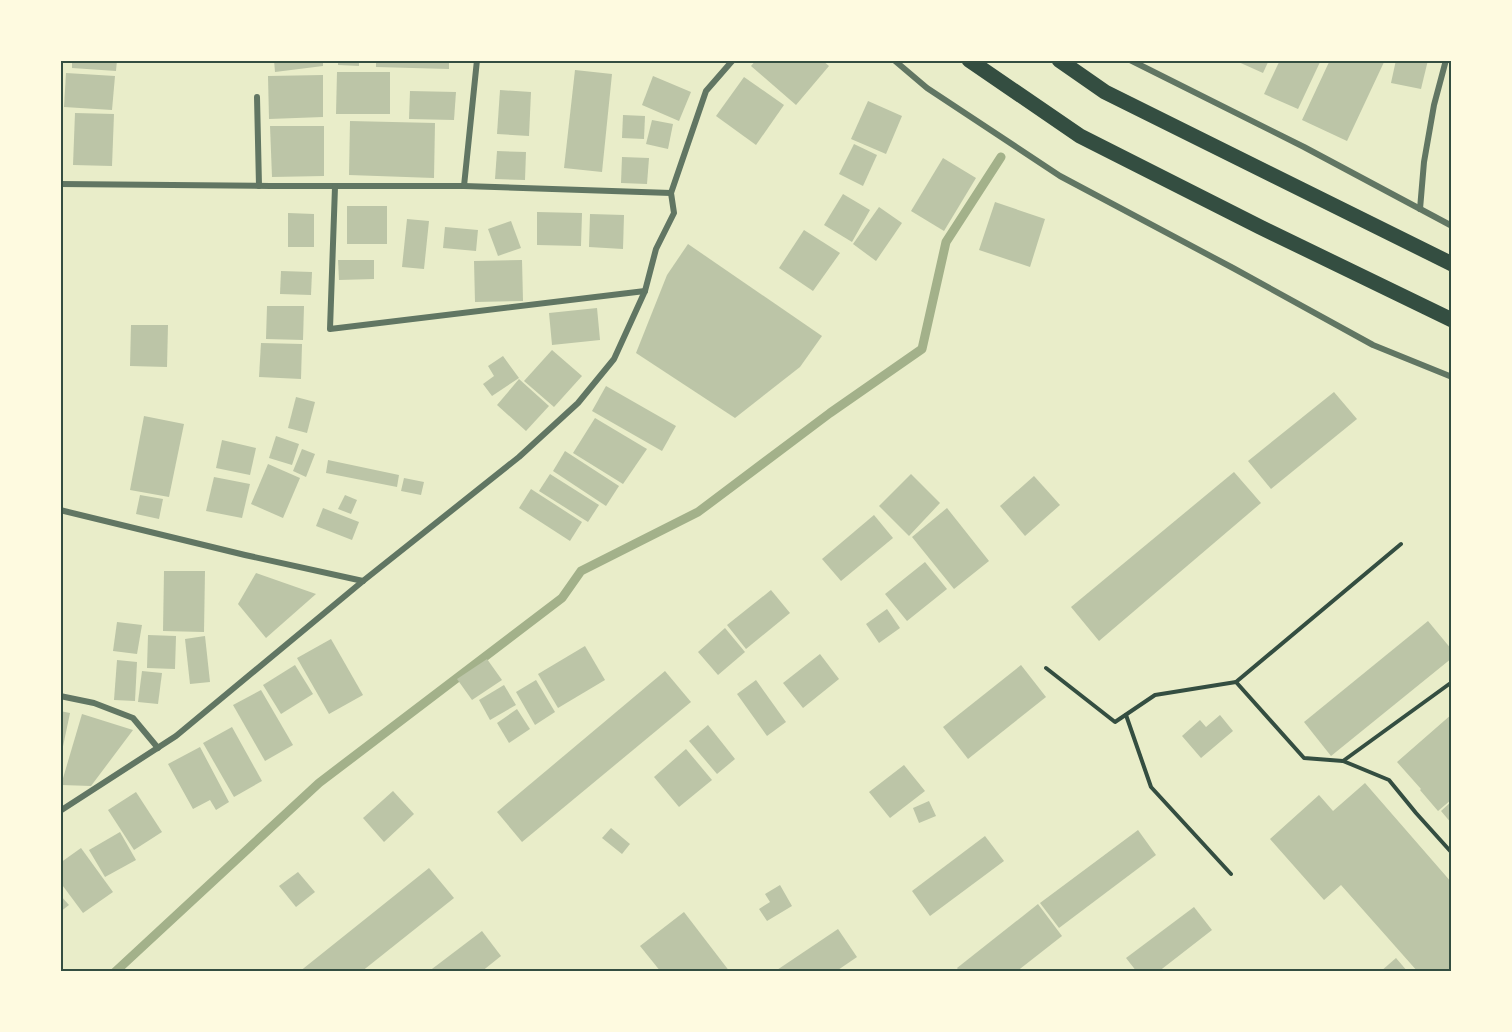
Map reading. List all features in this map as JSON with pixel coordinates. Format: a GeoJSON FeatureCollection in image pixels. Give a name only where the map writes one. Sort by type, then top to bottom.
{"type":"FeatureCollection","features":[{"type":"Feature","properties":{"kind":"main road"},"geometry":{"type":"LineString","coordinates":[[969,60],[1080,136],[1452,320]]}},
{"type":"Feature","properties":{"kind":"main road"},"geometry":{"type":"LineString","coordinates":[[1059,60],[1105,92],[1452,264]]}},
{"type":"Feature","properties":{"kind":"street"},"geometry":{"type":"LineString","coordinates":[[464,186],[477,60]]}},
{"type":"Feature","properties":{"kind":"street"},"geometry":{"type":"LineString","coordinates":[[60,811],[176,736],[363,581],[519,457],[578,403],[614,359],[645,291],[656,249],[674,213],[671,193],[706,91],[733,60]]}},
{"type":"Feature","properties":{"kind":"street"},"geometry":{"type":"LineString","coordinates":[[894,60],[927,88],[1060,176],[1373,345],[1452,377]]}},
{"type":"Feature","properties":{"kind":"street"},"geometry":{"type":"LineString","coordinates":[[1130,60],[1304,147],[1452,226]]}},
{"type":"Feature","properties":{"kind":"street"},"geometry":{"type":"LineString","coordinates":[[1420,209],[1424,162],[1434,105],[1446,60]]}},
{"type":"Feature","properties":{"kind":"street"},"geometry":{"type":"LineString","coordinates":[[257,97],[259,186]]}},
{"type":"Feature","properties":{"kind":"street"},"geometry":{"type":"LineString","coordinates":[[60,184],[464,186],[671,193]]}},
{"type":"Feature","properties":{"kind":"street"},"geometry":{"type":"LineString","coordinates":[[335,187],[330,329],[645,291]]}},
{"type":"Feature","properties":{"kind":"street"},"geometry":{"type":"LineString","coordinates":[[60,510],[363,581]]}},
{"type":"Feature","properties":{"kind":"street"},"geometry":{"type":"LineString","coordinates":[[60,696],[94,703],[133,718],[158,748]]}},
{"type":"Feature","properties":{"kind":"path"},"geometry":{"type":"LineString","coordinates":[[1046,668],[1115,722],[1155,695],[1236,682],[1401,544]]}},
{"type":"Feature","properties":{"kind":"path"},"geometry":{"type":"LineString","coordinates":[[1236,682],[1304,758],[1343,761],[1389,780],[1452,853]]}},
{"type":"Feature","properties":{"kind":"path"},"geometry":{"type":"LineString","coordinates":[[1343,761],[1452,682]]}},
{"type":"Feature","properties":{"kind":"path"},"geometry":{"type":"LineString","coordinates":[[1126,715],[1151,787],[1231,874]]}},
{"type":"Feature","properties":{"kind":"building"},"geometry":{"type":"Polygon","coordinates":[[[72,60],[117,60],[116,71],[72,68],[72,60]]]}},
{"type":"Feature","properties":{"kind":"building"},"geometry":{"type":"Polygon","coordinates":[[[274,60],[323,60],[323,66],[275,72],[274,60]]]}},
{"type":"Feature","properties":{"kind":"building"},"geometry":{"type":"Polygon","coordinates":[[[338,60],[359,60],[359,66],[338,65],[338,60]]]}},
{"type":"Feature","properties":{"kind":"building"},"geometry":{"type":"Polygon","coordinates":[[[376,60],[449,60],[449,69],[376,67],[376,60]]]}},
{"type":"Feature","properties":{"kind":"building"},"geometry":{"type":"Polygon","coordinates":[[[756,60],[822,60],[829,66],[796,105],[751,66],[756,60]]]}},
{"type":"Feature","properties":{"kind":"building"},"geometry":{"type":"Polygon","coordinates":[[[1234,60],[1269,60],[1263,73],[1234,60]]]}},
{"type":"Feature","properties":{"kind":"building"},"geometry":{"type":"Polygon","coordinates":[[[1280,60],[1321,60],[1298,109],[1264,94],[1280,60]]]}},
{"type":"Feature","properties":{"kind":"building"},"geometry":{"type":"Polygon","coordinates":[[[1330,60],[1385,60],[1347,141],[1302,120],[1330,60]]]}},
{"type":"Feature","properties":{"kind":"building"},"geometry":{"type":"Polygon","coordinates":[[[1396,60],[1428,60],[1421,89],[1391,83],[1396,60]]]}},
{"type":"Feature","properties":{"kind":"building"},"geometry":{"type":"Polygon","coordinates":[[[575,70],[612,74],[602,172],[564,168],[575,70]]]}},
{"type":"Feature","properties":{"kind":"building"},"geometry":{"type":"Polygon","coordinates":[[[337,72],[390,72],[390,114],[336,114],[337,72]]]}},
{"type":"Feature","properties":{"kind":"building"},"geometry":{"type":"Polygon","coordinates":[[[66,73],[115,76],[112,110],[64,107],[66,73]]]}},
{"type":"Feature","properties":{"kind":"building"},"geometry":{"type":"Polygon","coordinates":[[[323,75],[323,117],[269,119],[268,76],[323,75]]]}},
{"type":"Feature","properties":{"kind":"building"},"geometry":{"type":"Polygon","coordinates":[[[653,76],[691,92],[679,121],[642,105],[653,76]]]}},
{"type":"Feature","properties":{"kind":"building"},"geometry":{"type":"Polygon","coordinates":[[[744,77],[784,105],[756,145],[716,116],[744,77]]]}},
{"type":"Feature","properties":{"kind":"building"},"geometry":{"type":"Polygon","coordinates":[[[500,90],[531,92],[529,136],[497,134],[500,90]]]}},
{"type":"Feature","properties":{"kind":"building"},"geometry":{"type":"Polygon","coordinates":[[[410,91],[456,92],[454,120],[409,119],[410,91]]]}},
{"type":"Feature","properties":{"kind":"building"},"geometry":{"type":"Polygon","coordinates":[[[868,101],[902,116],[886,154],[851,139],[868,101]]]}},
{"type":"Feature","properties":{"kind":"building"},"geometry":{"type":"Polygon","coordinates":[[[75,113],[114,114],[112,166],[73,165],[75,113]]]}},
{"type":"Feature","properties":{"kind":"building"},"geometry":{"type":"Polygon","coordinates":[[[623,115],[645,116],[644,139],[622,138],[623,115]]]}},
{"type":"Feature","properties":{"kind":"building"},"geometry":{"type":"Polygon","coordinates":[[[652,120],[673,124],[668,149],[646,144],[652,120]]]}},
{"type":"Feature","properties":{"kind":"building"},"geometry":{"type":"Polygon","coordinates":[[[350,121],[435,123],[434,178],[349,175],[350,121]]]}},
{"type":"Feature","properties":{"kind":"building"},"geometry":{"type":"Polygon","coordinates":[[[270,126],[324,126],[324,176],[272,177],[270,126]]]}},
{"type":"Feature","properties":{"kind":"building"},"geometry":{"type":"Polygon","coordinates":[[[854,144],[877,155],[863,186],[839,174],[854,144]]]}},
{"type":"Feature","properties":{"kind":"building"},"geometry":{"type":"Polygon","coordinates":[[[497,151],[526,152],[525,180],[495,179],[497,151]]]}},
{"type":"Feature","properties":{"kind":"building"},"geometry":{"type":"Polygon","coordinates":[[[622,157],[649,158],[647,184],[621,183],[622,157]]]}},
{"type":"Feature","properties":{"kind":"building"},"geometry":{"type":"Polygon","coordinates":[[[943,158],[976,178],[944,231],[911,211],[943,158]]]}},
{"type":"Feature","properties":{"kind":"building"},"geometry":{"type":"Polygon","coordinates":[[[843,194],[870,210],[852,242],[824,225],[843,194]]]}},
{"type":"Feature","properties":{"kind":"building"},"geometry":{"type":"Polygon","coordinates":[[[995,202],[1045,219],[1030,267],[979,250],[995,202]]]}},
{"type":"Feature","properties":{"kind":"building"},"geometry":{"type":"Polygon","coordinates":[[[347,206],[387,206],[387,244],[347,244],[347,206]]]}},
{"type":"Feature","properties":{"kind":"building"},"geometry":{"type":"Polygon","coordinates":[[[879,207],[902,223],[876,261],[853,244],[879,207]]]}},
{"type":"Feature","properties":{"kind":"building"},"geometry":{"type":"Polygon","coordinates":[[[537,212],[582,213],[581,246],[537,245],[537,212]]]}},
{"type":"Feature","properties":{"kind":"building"},"geometry":{"type":"Polygon","coordinates":[[[288,213],[314,214],[314,247],[288,247],[288,213]]]}},
{"type":"Feature","properties":{"kind":"building"},"geometry":{"type":"Polygon","coordinates":[[[590,214],[624,215],[623,249],[589,247],[590,214]]]}},
{"type":"Feature","properties":{"kind":"building"},"geometry":{"type":"Polygon","coordinates":[[[407,219],[429,221],[424,269],[402,267],[407,219]]]}},
{"type":"Feature","properties":{"kind":"building"},"geometry":{"type":"Polygon","coordinates":[[[511,221],[521,248],[498,256],[488,229],[511,221]]]}},
{"type":"Feature","properties":{"kind":"building"},"geometry":{"type":"Polygon","coordinates":[[[445,227],[478,230],[476,251],[443,248],[445,227]]]}},
{"type":"Feature","properties":{"kind":"building"},"geometry":{"type":"Polygon","coordinates":[[[804,230],[840,253],[813,291],[779,268],[804,230]]]}},
{"type":"Feature","properties":{"kind":"building"},"geometry":{"type":"Polygon","coordinates":[[[688,244],[822,336],[800,367],[735,418],[636,353],[667,275],[688,244]]]}},
{"type":"Feature","properties":{"kind":"building"},"geometry":{"type":"Polygon","coordinates":[[[338,260],[374,260],[374,279],[339,280],[338,260]]]}},
{"type":"Feature","properties":{"kind":"building"},"geometry":{"type":"Polygon","coordinates":[[[522,260],[523,301],[475,302],[474,261],[522,260]]]}},
{"type":"Feature","properties":{"kind":"building"},"geometry":{"type":"Polygon","coordinates":[[[281,271],[312,272],[311,295],[280,294],[281,271]]]}},
{"type":"Feature","properties":{"kind":"building"},"geometry":{"type":"Polygon","coordinates":[[[267,306],[304,306],[303,340],[266,339],[267,306]]]}},
{"type":"Feature","properties":{"kind":"building"},"geometry":{"type":"Polygon","coordinates":[[[597,308],[600,340],[552,345],[549,313],[597,308]]]}},
{"type":"Feature","properties":{"kind":"building"},"geometry":{"type":"Polygon","coordinates":[[[131,325],[168,325],[167,367],[130,366],[131,325]]]}},
{"type":"Feature","properties":{"kind":"building"},"geometry":{"type":"Polygon","coordinates":[[[261,343],[302,344],[301,379],[259,377],[261,343]]]}},
{"type":"Feature","properties":{"kind":"building"},"geometry":{"type":"Polygon","coordinates":[[[552,350],[582,376],[554,407],[524,381],[552,350]]]}},
{"type":"Feature","properties":{"kind":"building"},"geometry":{"type":"Polygon","coordinates":[[[503,356],[519,378],[492,396],[483,384],[494,376],[488,366],[503,356]]]}},
{"type":"Feature","properties":{"kind":"building"},"geometry":{"type":"Polygon","coordinates":[[[519,379],[549,406],[526,431],[497,405],[519,379]]]}},
{"type":"Feature","properties":{"kind":"building"},"geometry":{"type":"Polygon","coordinates":[[[606,386],[676,426],[662,451],[592,411],[606,386]]]}},
{"type":"Feature","properties":{"kind":"building"},"geometry":{"type":"Polygon","coordinates":[[[1334,392],[1357,419],[1271,489],[1248,461],[1334,392]]]}},
{"type":"Feature","properties":{"kind":"building"},"geometry":{"type":"Polygon","coordinates":[[[296,397],[315,402],[307,433],[288,428],[296,397]]]}},
{"type":"Feature","properties":{"kind":"building"},"geometry":{"type":"Polygon","coordinates":[[[60,406],[63,406],[63,467],[60,467],[60,406]]]}},
{"type":"Feature","properties":{"kind":"building"},"geometry":{"type":"Polygon","coordinates":[[[144,416],[184,424],[169,497],[130,490],[144,416]]]}},
{"type":"Feature","properties":{"kind":"building"},"geometry":{"type":"Polygon","coordinates":[[[595,418],[647,449],[623,484],[573,453],[595,418]]]}},
{"type":"Feature","properties":{"kind":"building"},"geometry":{"type":"Polygon","coordinates":[[[276,436],[299,444],[292,465],[269,458],[276,436]]]}},
{"type":"Feature","properties":{"kind":"building"},"geometry":{"type":"Polygon","coordinates":[[[222,440],[256,448],[250,475],[216,468],[222,440]]]}},
{"type":"Feature","properties":{"kind":"building"},"geometry":{"type":"Polygon","coordinates":[[[302,449],[315,454],[306,477],[293,471],[302,449]]]}},
{"type":"Feature","properties":{"kind":"building"},"geometry":{"type":"Polygon","coordinates":[[[565,451],[619,486],[606,506],[553,471],[565,451]]]}},
{"type":"Feature","properties":{"kind":"building"},"geometry":{"type":"Polygon","coordinates":[[[328,460],[399,475],[397,487],[326,473],[328,460]]]}},
{"type":"Feature","properties":{"kind":"building"},"geometry":{"type":"Polygon","coordinates":[[[268,464],[300,478],[283,518],[251,504],[268,464]]]}},
{"type":"Feature","properties":{"kind":"building"},"geometry":{"type":"Polygon","coordinates":[[[1234,472],[1261,503],[1099,641],[1071,607],[1234,472]]]}},
{"type":"Feature","properties":{"kind":"building"},"geometry":{"type":"Polygon","coordinates":[[[550,474],[599,505],[588,522],[539,491],[550,474]]]}},
{"type":"Feature","properties":{"kind":"building"},"geometry":{"type":"Polygon","coordinates":[[[911,474],[940,503],[909,536],[879,506],[911,474]]]}},
{"type":"Feature","properties":{"kind":"building"},"geometry":{"type":"Polygon","coordinates":[[[1034,476],[1060,505],[1025,536],[1000,506],[1034,476]]]}},
{"type":"Feature","properties":{"kind":"building"},"geometry":{"type":"Polygon","coordinates":[[[214,477],[250,484],[242,518],[206,511],[214,477]]]}},
{"type":"Feature","properties":{"kind":"building"},"geometry":{"type":"Polygon","coordinates":[[[404,478],[424,482],[421,495],[401,491],[404,478]]]}},
{"type":"Feature","properties":{"kind":"building"},"geometry":{"type":"Polygon","coordinates":[[[531,489],[582,522],[570,541],[519,508],[531,489]]]}},
{"type":"Feature","properties":{"kind":"building"},"geometry":{"type":"Polygon","coordinates":[[[140,495],[163,499],[159,519],[136,514],[140,495]]]}},
{"type":"Feature","properties":{"kind":"building"},"geometry":{"type":"Polygon","coordinates":[[[345,495],[357,500],[351,514],[338,509],[345,495]]]}},
{"type":"Feature","properties":{"kind":"building"},"geometry":{"type":"Polygon","coordinates":[[[323,508],[359,522],[352,540],[316,526],[323,508]]]}},
{"type":"Feature","properties":{"kind":"building"},"geometry":{"type":"Polygon","coordinates":[[[947,508],[989,561],[954,589],[912,537],[947,508]]]}},
{"type":"Feature","properties":{"kind":"building"},"geometry":{"type":"Polygon","coordinates":[[[874,515],[893,538],[841,581],[822,559],[874,515]]]}},
{"type":"Feature","properties":{"kind":"building"},"geometry":{"type":"Polygon","coordinates":[[[925,562],[947,589],[907,621],[885,594],[925,562]]]}},
{"type":"Feature","properties":{"kind":"building"},"geometry":{"type":"Polygon","coordinates":[[[164,571],[205,571],[204,632],[163,631],[164,571]]]}},
{"type":"Feature","properties":{"kind":"building"},"geometry":{"type":"Polygon","coordinates":[[[256,573],[316,594],[266,638],[238,604],[256,573]]]}},
{"type":"Feature","properties":{"kind":"building"},"geometry":{"type":"Polygon","coordinates":[[[771,590],[790,613],[746,649],[727,625],[771,590]]]}},
{"type":"Feature","properties":{"kind":"building"},"geometry":{"type":"Polygon","coordinates":[[[887,609],[900,628],[879,643],[866,624],[887,609]]]}},
{"type":"Feature","properties":{"kind":"building"},"geometry":{"type":"Polygon","coordinates":[[[1428,621],[1452,650],[1452,658],[1331,756],[1304,722],[1428,621]]]}},
{"type":"Feature","properties":{"kind":"building"},"geometry":{"type":"Polygon","coordinates":[[[117,622],[142,625],[137,654],[113,651],[117,622]]]}},
{"type":"Feature","properties":{"kind":"building"},"geometry":{"type":"Polygon","coordinates":[[[725,628],[745,652],[718,675],[698,652],[725,628]]]}},
{"type":"Feature","properties":{"kind":"building"},"geometry":{"type":"Polygon","coordinates":[[[148,635],[176,636],[175,669],[147,668],[148,635]]]}},
{"type":"Feature","properties":{"kind":"building"},"geometry":{"type":"Polygon","coordinates":[[[205,636],[210,682],[190,684],[185,639],[205,636]]]}},
{"type":"Feature","properties":{"kind":"building"},"geometry":{"type":"Polygon","coordinates":[[[331,639],[363,695],[329,714],[297,658],[331,639]]]}},
{"type":"Feature","properties":{"kind":"building"},"geometry":{"type":"Polygon","coordinates":[[[585,646],[605,680],[558,708],[538,674],[585,646]]]}},
{"type":"Feature","properties":{"kind":"building"},"geometry":{"type":"Polygon","coordinates":[[[820,654],[839,679],[803,708],[783,683],[820,654]]]}},
{"type":"Feature","properties":{"kind":"building"},"geometry":{"type":"Polygon","coordinates":[[[487,659],[502,680],[472,700],[457,679],[487,659]]]}},
{"type":"Feature","properties":{"kind":"building"},"geometry":{"type":"Polygon","coordinates":[[[117,660],[137,662],[135,701],[114,700],[117,660]]]}},
{"type":"Feature","properties":{"kind":"building"},"geometry":{"type":"Polygon","coordinates":[[[295,665],[313,694],[281,714],[263,685],[295,665]]]}},
{"type":"Feature","properties":{"kind":"building"},"geometry":{"type":"Polygon","coordinates":[[[1021,665],[1046,697],[968,759],[943,727],[1021,665]]]}},
{"type":"Feature","properties":{"kind":"building"},"geometry":{"type":"Polygon","coordinates":[[[142,671],[162,673],[158,704],[138,702],[142,671]]]}},
{"type":"Feature","properties":{"kind":"building"},"geometry":{"type":"Polygon","coordinates":[[[665,671],[691,702],[522,842],[497,812],[665,671]]]}},
{"type":"Feature","properties":{"kind":"building"},"geometry":{"type":"Polygon","coordinates":[[[536,680],[555,712],[535,725],[516,692],[536,680]]]}},
{"type":"Feature","properties":{"kind":"building"},"geometry":{"type":"Polygon","coordinates":[[[756,680],[786,722],[767,736],[737,694],[756,680]]]}},
{"type":"Feature","properties":{"kind":"building"},"geometry":{"type":"Polygon","coordinates":[[[504,685],[516,705],[490,720],[479,700],[504,685]]]}},
{"type":"Feature","properties":{"kind":"building"},"geometry":{"type":"Polygon","coordinates":[[[261,690],[293,745],[265,761],[233,705],[261,690]]]}},
{"type":"Feature","properties":{"kind":"building"},"geometry":{"type":"Polygon","coordinates":[[[517,709],[530,729],[509,743],[497,723],[517,709]]]}},
{"type":"Feature","properties":{"kind":"building"},"geometry":{"type":"Polygon","coordinates":[[[60,711],[70,713],[61,756],[60,756],[60,711]]]}},
{"type":"Feature","properties":{"kind":"building"},"geometry":{"type":"Polygon","coordinates":[[[82,714],[133,730],[91,786],[61,785],[82,714]]]}},
{"type":"Feature","properties":{"kind":"building"},"geometry":{"type":"Polygon","coordinates":[[[1452,714],[1452,799],[1438,811],[1397,762],[1452,714]]]}},
{"type":"Feature","properties":{"kind":"building"},"geometry":{"type":"Polygon","coordinates":[[[1220,715],[1233,731],[1201,758],[1182,736],[1200,720],[1206,727],[1220,715]]]}},
{"type":"Feature","properties":{"kind":"building"},"geometry":{"type":"Polygon","coordinates":[[[708,725],[735,759],[717,774],[689,741],[708,725]]]}},
{"type":"Feature","properties":{"kind":"building"},"geometry":{"type":"Polygon","coordinates":[[[232,727],[262,781],[234,797],[203,743],[232,727]]]}},
{"type":"Feature","properties":{"kind":"building"},"geometry":{"type":"Polygon","coordinates":[[[200,747],[229,802],[216,810],[210,800],[193,809],[168,764],[200,747]]]}},
{"type":"Feature","properties":{"kind":"building"},"geometry":{"type":"Polygon","coordinates":[[[686,749],[712,780],[679,807],[654,777],[686,749]]]}},
{"type":"Feature","properties":{"kind":"building"},"geometry":{"type":"Polygon","coordinates":[[[904,765],[925,791],[890,818],[869,792],[904,765]]]}},
{"type":"Feature","properties":{"kind":"building"},"geometry":{"type":"Polygon","coordinates":[[[1365,783],[1452,883],[1452,972],[1418,972],[1341,885],[1324,900],[1270,839],[1319,795],[1333,811],[1365,783]]]}},
{"type":"Feature","properties":{"kind":"building"},"geometry":{"type":"Polygon","coordinates":[[[393,791],[414,814],[384,842],[363,818],[393,791]]]}},
{"type":"Feature","properties":{"kind":"building"},"geometry":{"type":"Polygon","coordinates":[[[136,792],[162,832],[134,850],[108,810],[136,792]]]}},
{"type":"Feature","properties":{"kind":"building"},"geometry":{"type":"Polygon","coordinates":[[[929,801],[936,816],[919,823],[913,808],[929,801]]]}},
{"type":"Feature","properties":{"kind":"building"},"geometry":{"type":"Polygon","coordinates":[[[1452,801],[1452,824],[1441,811],[1452,801]]]}},
{"type":"Feature","properties":{"kind":"building"},"geometry":{"type":"Polygon","coordinates":[[[611,828],[630,844],[622,854],[602,838],[611,828]]]}},
{"type":"Feature","properties":{"kind":"building"},"geometry":{"type":"Polygon","coordinates":[[[1138,830],[1156,855],[1059,928],[1040,903],[1138,830]]]}},
{"type":"Feature","properties":{"kind":"building"},"geometry":{"type":"Polygon","coordinates":[[[120,832],[136,860],[105,877],[89,850],[120,832]]]}},
{"type":"Feature","properties":{"kind":"building"},"geometry":{"type":"Polygon","coordinates":[[[985,836],[1004,861],[930,916],[912,891],[985,836]]]}},
{"type":"Feature","properties":{"kind":"building"},"geometry":{"type":"Polygon","coordinates":[[[81,848],[113,892],[83,913],[60,882],[60,863],[81,848]]]}},
{"type":"Feature","properties":{"kind":"building"},"geometry":{"type":"Polygon","coordinates":[[[429,868],[454,898],[361,972],[299,972],[429,868]]]}},
{"type":"Feature","properties":{"kind":"building"},"geometry":{"type":"Polygon","coordinates":[[[298,872],[315,892],[296,907],[279,886],[298,872]]]}},
{"type":"Feature","properties":{"kind":"building"},"geometry":{"type":"Polygon","coordinates":[[[780,885],[792,906],[767,921],[759,909],[770,902],[765,894],[780,885]]]}},
{"type":"Feature","properties":{"kind":"building"},"geometry":{"type":"Polygon","coordinates":[[[60,895],[69,905],[60,912],[60,895]]]}},
{"type":"Feature","properties":{"kind":"building"},"geometry":{"type":"Polygon","coordinates":[[[1038,904],[1062,936],[1016,972],[960,972],[957,968],[1038,904]]]}},
{"type":"Feature","properties":{"kind":"building"},"geometry":{"type":"Polygon","coordinates":[[[1194,907],[1212,930],[1158,972],[1137,972],[1126,958],[1194,907]]]}},
{"type":"Feature","properties":{"kind":"building"},"geometry":{"type":"Polygon","coordinates":[[[684,912],[730,972],[661,972],[640,946],[684,912]]]}},
{"type":"Feature","properties":{"kind":"building"},"geometry":{"type":"Polygon","coordinates":[[[838,929],[857,957],[835,972],[774,972],[838,929]]]}},
{"type":"Feature","properties":{"kind":"building"},"geometry":{"type":"Polygon","coordinates":[[[482,931],[501,956],[481,972],[428,972],[482,931]]]}},
{"type":"Feature","properties":{"kind":"building"},"geometry":{"type":"Polygon","coordinates":[[[1396,958],[1408,972],[1380,972],[1396,958]]]}},
{"type":"Feature","properties":{"kind":"waterway"},"geometry":{"type":"LineString","coordinates":[[115,972],[319,783],[562,598],[581,571],[698,512],[830,413],[922,349],[946,242],[1001,157]]}}]}
